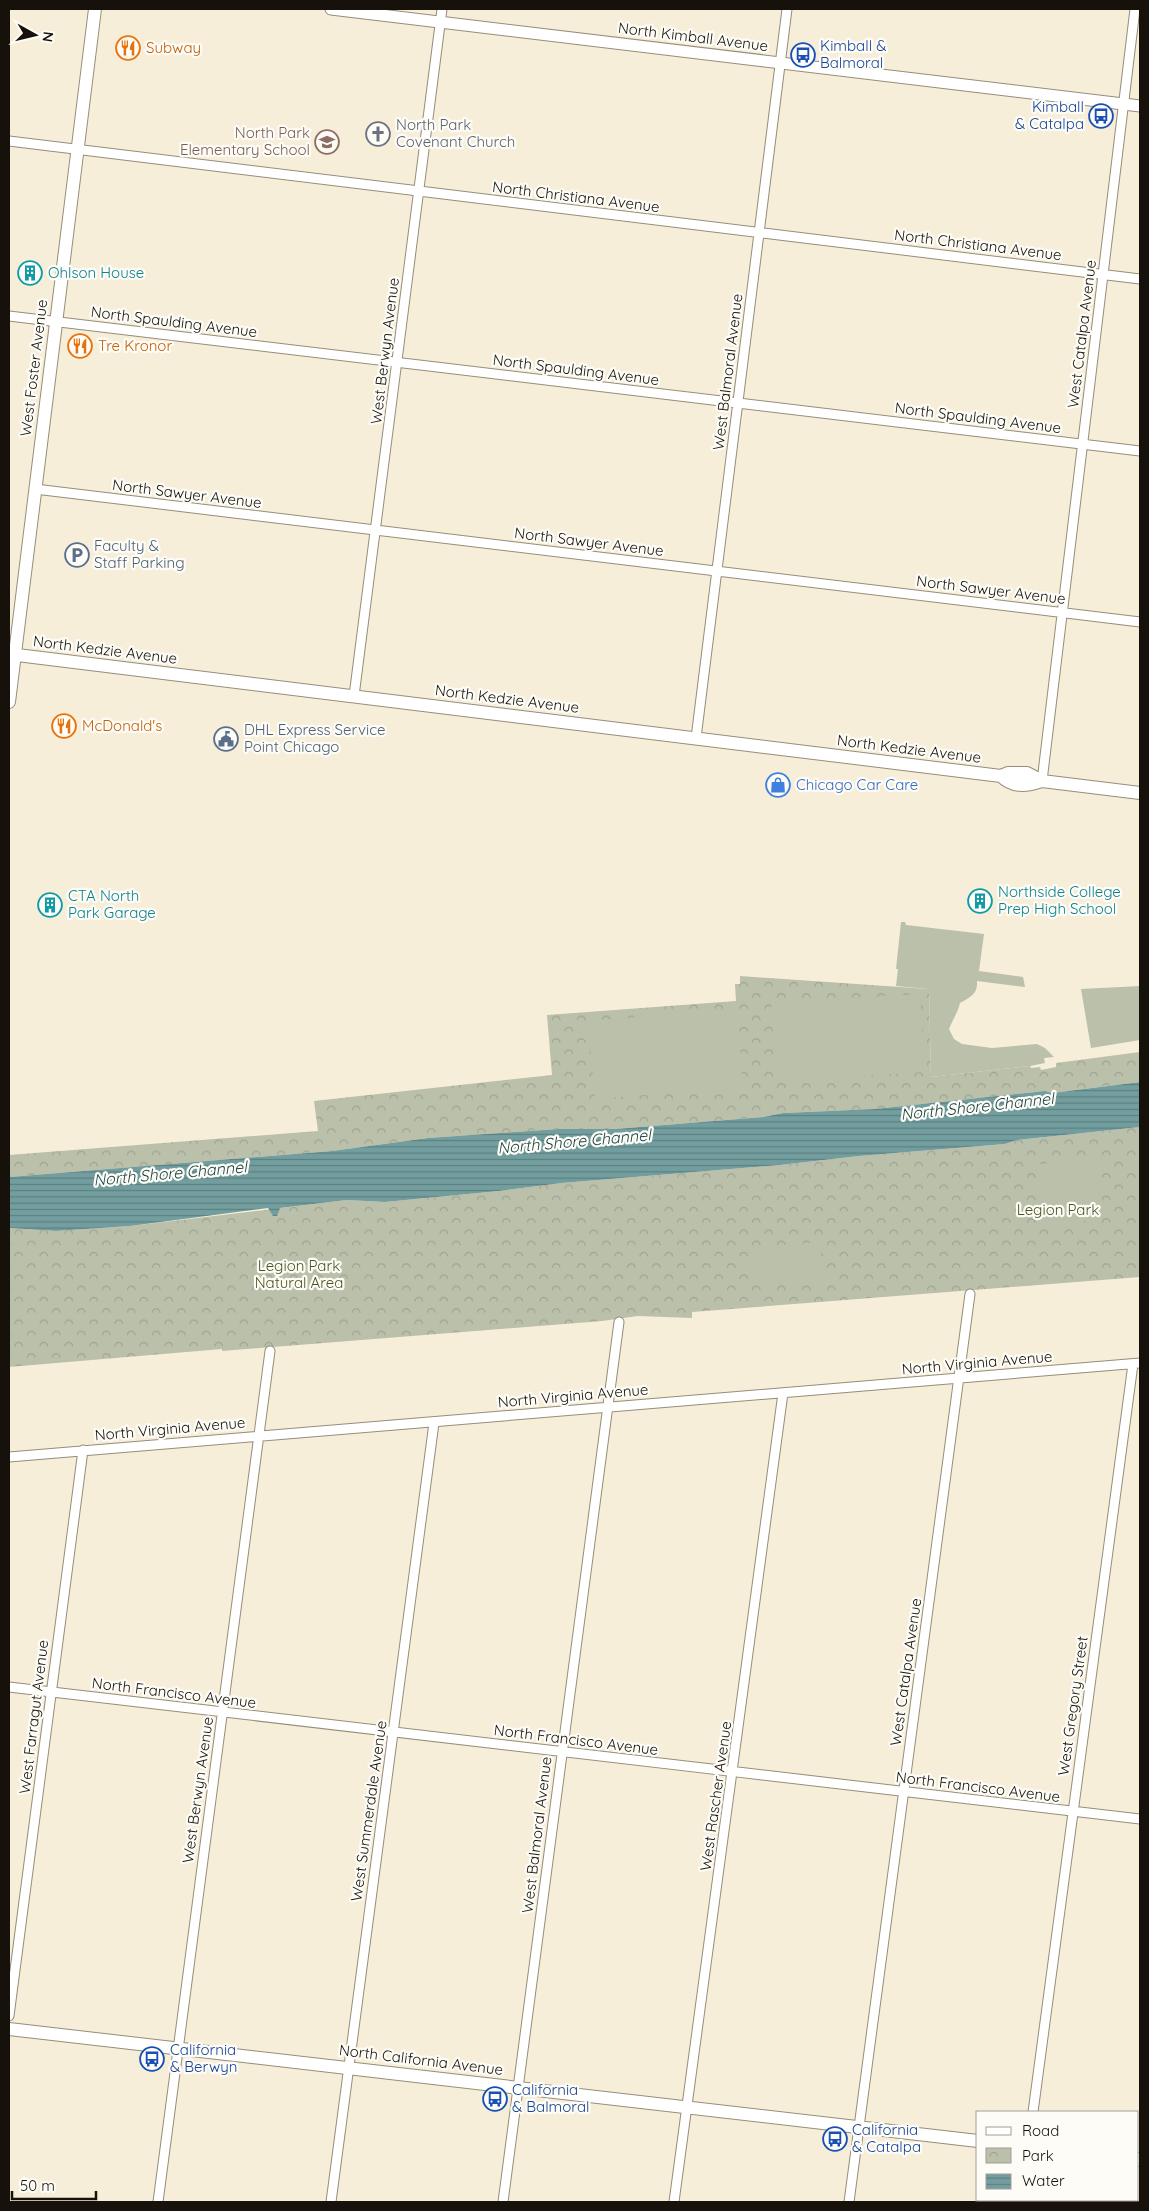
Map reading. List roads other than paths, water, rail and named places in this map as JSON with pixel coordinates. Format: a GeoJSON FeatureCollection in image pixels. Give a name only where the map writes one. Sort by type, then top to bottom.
{"type":"FeatureCollection","features":[{"type":"Feature","properties":{"kind":"main road","name":"West Foster Avenue"},"geometry":{"type":"LineString","coordinates":[[9,702],[12,655],[35,489],[95,9]]}},
{"type":"Feature","properties":{"kind":"main road","name":"North Kedzie Avenue"},"geometry":{"type":"LineString","coordinates":[[12,655],[1001,776],[1008,783],[1026,786],[1042,781],[1140,793]]}},
{"type":"Feature","properties":{"kind":"main road","name":"North California Avenue"},"geometry":{"type":"LineString","coordinates":[[9,2029],[976,2141]]}},
{"type":"Feature","properties":{"kind":"street","name":"North Kimball Avenue"},"geometry":{"type":"LineString","coordinates":[[331,9],[1140,106]]}},
{"type":"Feature","properties":{"kind":"street","name":"West Berwyn Avenue"},"geometry":{"type":"LineString","coordinates":[[354,696],[442,9]]}},
{"type":"Feature","properties":{"kind":"street","name":"West Balmoral Avenue"},"geometry":{"type":"LineString","coordinates":[[696,738],[787,9]]}},
{"type":"Feature","properties":{"kind":"street","name":"West Catalpa Avenue"},"geometry":{"type":"LineString","coordinates":[[1042,781],[1135,9]]}},
{"type":"Feature","properties":{"kind":"street","name":"North Christiana Avenue"},"geometry":{"type":"LineString","coordinates":[[9,141],[1140,279]]}},
{"type":"Feature","properties":{"kind":"street","name":"North Spaulding Avenue"},"geometry":{"type":"LineString","coordinates":[[9,316],[1140,451]]}},
{"type":"Feature","properties":{"kind":"street","name":"North Sawyer Avenue"},"geometry":{"type":"LineString","coordinates":[[35,489],[1140,622]]}},
{"type":"Feature","properties":{"kind":"street","name":"West Catalpa Avenue"},"geometry":{"type":"LineString","coordinates":[[848,2202],[970,1294]]}},
{"type":"Feature","properties":{"kind":"street","name":"West Balmoral Avenue"},"geometry":{"type":"LineString","coordinates":[[503,2202],[619,1322]]}},
{"type":"Feature","properties":{"kind":"street","name":"West Berwyn Avenue"},"geometry":{"type":"LineString","coordinates":[[158,2202],[270,1351]]}},
{"type":"Feature","properties":{"kind":"street","name":"North Virginia Avenue"},"geometry":{"type":"LineString","coordinates":[[9,1456],[259,1434],[434,1423],[1136,1363]]}},
{"type":"Feature","properties":{"kind":"street","name":"West Gregory Street"},"geometry":{"type":"LineString","coordinates":[[1033,2111],[1136,1363]]}},
{"type":"Feature","properties":{"kind":"street","name":"West Rascher Avenue"},"geometry":{"type":"LineString","coordinates":[[674,2202],[733,1772],[782,1393]]}},
{"type":"Feature","properties":{"kind":"street","name":"West Summerdale Avenue"},"geometry":{"type":"LineString","coordinates":[[331,2202],[434,1423]]}},
{"type":"Feature","properties":{"kind":"street","name":"West Farragut Avenue"},"geometry":{"type":"LineString","coordinates":[[9,2016],[83,1450]]}},
{"type":"Feature","properties":{"kind":"street","name":"North Francisco Avenue"},"geometry":{"type":"LineString","coordinates":[[9,1687],[1140,1820]]}},
{"type":"Feature","properties":{"kind":"water","name":"North Shore Channel"},"geometry":{"type":"Polygon","coordinates":[[[1140,1082],[1140,1127],[1017,1140],[1005,1144],[562,1183],[385,1202],[347,1200],[280,1208],[277,1216],[273,1216],[268,1208],[130,1226],[56,1231],[9,1228],[9,1177],[332,1151],[428,1138],[558,1129],[615,1129],[763,1117],[783,1113],[875,1109],[1045,1091],[1052,1093],[1140,1082]]]}},
{"type":"Feature","properties":{"kind":"place","name":"Subway"},"geometry":{"type":"Point","coordinates":[128,48]}},
{"type":"Feature","properties":{"kind":"place","name":"Kimball & Balmoral"},"geometry":{"type":"Point","coordinates":[803,55]}},
{"type":"Feature","properties":{"kind":"place","name":"Kimball & Catalpa"},"geometry":{"type":"Point","coordinates":[1101,116]}},
{"type":"Feature","properties":{"kind":"place","name":"North Park Covenant Church"},"geometry":{"type":"Point","coordinates":[378,134]}},
{"type":"Feature","properties":{"kind":"place","name":"North Park Elementary School"},"geometry":{"type":"Point","coordinates":[327,142]}},
{"type":"Feature","properties":{"kind":"place","name":"Ohlson House"},"geometry":{"type":"Point","coordinates":[30,273]}},
{"type":"Feature","properties":{"kind":"place","name":"Tre Kronor"},"geometry":{"type":"Point","coordinates":[80,346]}},
{"type":"Feature","properties":{"kind":"place","name":"Faculty & Staff Parking"},"geometry":{"type":"Point","coordinates":[77,555]}},
{"type":"Feature","properties":{"kind":"place","name":"McDonald's"},"geometry":{"type":"Point","coordinates":[64,726]}},
{"type":"Feature","properties":{"kind":"place","name":"DHL Express Service Point Chicago"},"geometry":{"type":"Point","coordinates":[226,739]}},
{"type":"Feature","properties":{"kind":"place","name":"Chicago Car Care"},"geometry":{"type":"Point","coordinates":[778,785]}},
{"type":"Feature","properties":{"kind":"place","name":"Northside College Prep High School"},"geometry":{"type":"Point","coordinates":[980,901]}},
{"type":"Feature","properties":{"kind":"place","name":"CTA North Park Garage"},"geometry":{"type":"Point","coordinates":[50,905]}},
{"type":"Feature","properties":{"kind":"place","name":"California & Berwyn"},"geometry":{"type":"Point","coordinates":[152,2059]}},
{"type":"Feature","properties":{"kind":"place","name":"California & Balmoral"},"geometry":{"type":"Point","coordinates":[495,2099]}},
{"type":"Feature","properties":{"kind":"place","name":"California & Catalpa"},"geometry":{"type":"Point","coordinates":[835,2139]}},
{"type":"Feature","properties":{"kind":"park label","name":"Legion Park"},"geometry":{"type":"Point","coordinates":[1058,1210]}},
{"type":"Feature","properties":{"kind":"park label","name":"Legion Park Natural Area"},"geometry":{"type":"Point","coordinates":[299,1274]}}]}
